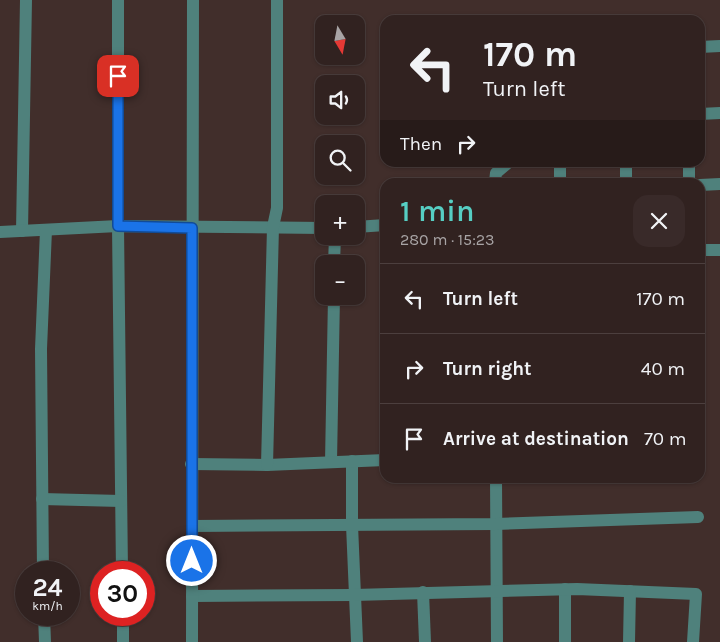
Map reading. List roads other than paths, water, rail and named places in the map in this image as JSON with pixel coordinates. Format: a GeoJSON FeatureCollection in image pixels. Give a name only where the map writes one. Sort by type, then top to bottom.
{"type":"FeatureCollection","features":[{"type":"Feature","properties":{"kind":"street"},"geometry":{"type":"LineString","coordinates":[[22,231],[26,0]]}},
{"type":"Feature","properties":{"kind":"street"},"geometry":{"type":"LineString","coordinates":[[118,0],[118,226],[122,561]]}},
{"type":"Feature","properties":{"kind":"street"},"geometry":{"type":"LineString","coordinates":[[192,642],[193,0]]}},
{"type":"Feature","properties":{"kind":"street"},"geometry":{"type":"LineString","coordinates":[[267,465],[273,227],[277,208],[277,0]]}},
{"type":"Feature","properties":{"kind":"street"},"geometry":{"type":"LineString","coordinates":[[705,47],[720,46]]}},
{"type":"Feature","properties":{"kind":"street"},"geometry":{"type":"LineString","coordinates":[[705,114],[720,113]]}},
{"type":"Feature","properties":{"kind":"street"},"geometry":{"type":"LineString","coordinates":[[495,178],[496,173],[503,167]]}},
{"type":"Feature","properties":{"kind":"street"},"geometry":{"type":"LineString","coordinates":[[705,185],[720,184]]}},
{"type":"Feature","properties":{"kind":"street"},"geometry":{"type":"LineString","coordinates":[[365,226],[380,225]]}},
{"type":"Feature","properties":{"kind":"street"},"geometry":{"type":"LineString","coordinates":[[0,232],[118,226],[315,228]]}},
{"type":"Feature","properties":{"kind":"street"},"geometry":{"type":"LineString","coordinates":[[43,561],[41,349],[46,230]]}},
{"type":"Feature","properties":{"kind":"street"},"geometry":{"type":"LineString","coordinates":[[705,250],[720,250]]}},
{"type":"Feature","properties":{"kind":"street"},"geometry":{"type":"LineString","coordinates":[[331,462],[334,305]]}},
{"type":"Feature","properties":{"kind":"street"},"geometry":{"type":"LineString","coordinates":[[191,464],[267,465],[380,460]]}},
{"type":"Feature","properties":{"kind":"street"},"geometry":{"type":"LineString","coordinates":[[352,461],[352,525],[357,642]]}},
{"type":"Feature","properties":{"kind":"street"},"geometry":{"type":"LineString","coordinates":[[496,483],[497,642]]}},
{"type":"Feature","properties":{"kind":"street"},"geometry":{"type":"LineString","coordinates":[[42,499],[121,501]]}},
{"type":"Feature","properties":{"kind":"street"},"geometry":{"type":"LineString","coordinates":[[192,526],[496,524],[698,517]]}},
{"type":"Feature","properties":{"kind":"street"},"geometry":{"type":"LineString","coordinates":[[192,596],[354,595],[565,589],[696,594],[693,642]]}},
{"type":"Feature","properties":{"kind":"street"},"geometry":{"type":"LineString","coordinates":[[565,589],[565,642]]}},
{"type":"Feature","properties":{"kind":"street"},"geometry":{"type":"LineString","coordinates":[[629,642],[630,591]]}},
{"type":"Feature","properties":{"kind":"street"},"geometry":{"type":"LineString","coordinates":[[423,592],[425,642]]}},
{"type":"Feature","properties":{"kind":"street"},"geometry":{"type":"LineString","coordinates":[[44,626],[44,642]]}},
{"type":"Feature","properties":{"kind":"street"},"geometry":{"type":"LineString","coordinates":[[123,626],[124,642]]}}]}
